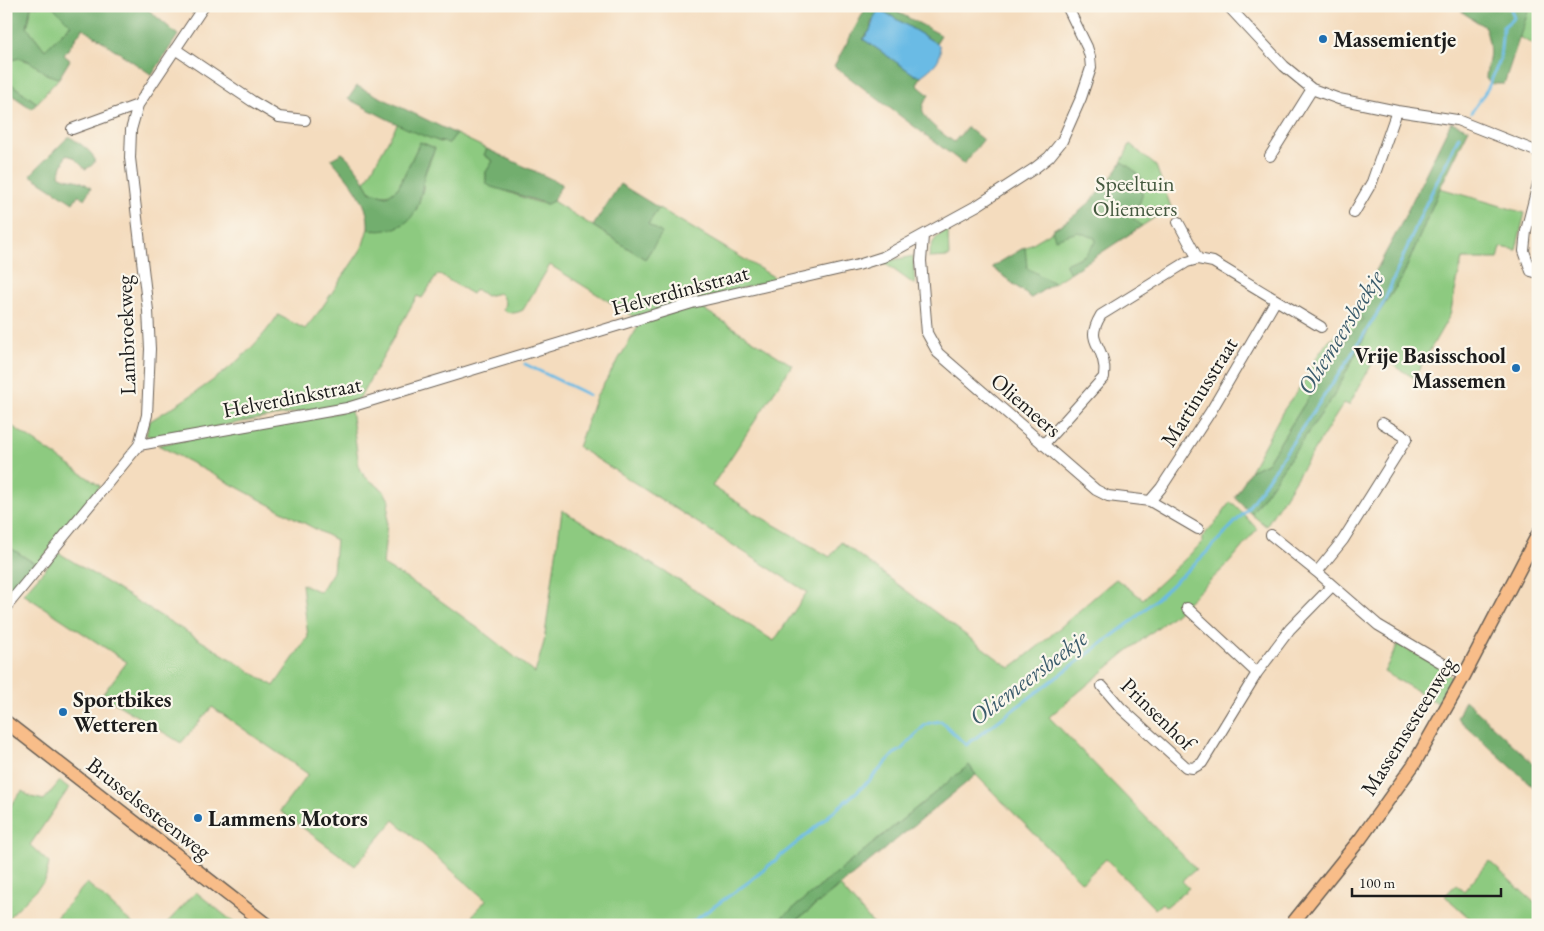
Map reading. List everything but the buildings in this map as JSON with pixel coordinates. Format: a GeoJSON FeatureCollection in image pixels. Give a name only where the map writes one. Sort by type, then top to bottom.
{"type":"FeatureCollection","features":[{"type":"Feature","properties":{"kind":"main road","name":"Massemsesteenweg"},"geometry":{"type":"LineString","coordinates":[[1291,925],[1361,838],[1408,771],[1464,676],[1538,534]]}},
{"type":"Feature","properties":{"kind":"main road","name":"Brusselsesteenweg"},"geometry":{"type":"LineString","coordinates":[[6,722],[267,925]]}},
{"type":"Feature","properties":{"kind":"street","name":"Lambroekweg"},"geometry":{"type":"LineString","coordinates":[[6,607],[139,445],[147,415],[150,349],[148,311],[130,158],[131,130],[138,105],[204,6]]}},
{"type":"Feature","properties":{"kind":"street","name":"Helverdinkstraat"},"geometry":{"type":"LineString","coordinates":[[139,445],[347,408],[692,303],[883,258],[978,205],[1035,168],[1049,157],[1062,141],[1081,98],[1091,68],[1087,47],[1067,6]]}},
{"type":"Feature","properties":{"kind":"street"},"geometry":{"type":"LineString","coordinates":[[1228,6],[1284,66],[1312,89],[1339,99],[1397,111],[1457,120],[1538,152]]}},
{"type":"Feature","properties":{"kind":"street"},"geometry":{"type":"LineString","coordinates":[[175,49],[273,113],[288,119],[305,120]]}},
{"type":"Feature","properties":{"kind":"street"},"geometry":{"type":"LineString","coordinates":[[1270,156],[1312,89]]}},
{"type":"Feature","properties":{"kind":"street"},"geometry":{"type":"LineString","coordinates":[[72,129],[138,105]]}},
{"type":"Feature","properties":{"kind":"street"},"geometry":{"type":"LineString","coordinates":[[1354,213],[1372,182],[1397,111]]}},
{"type":"Feature","properties":{"kind":"street"},"geometry":{"type":"LineString","coordinates":[[1538,184],[1526,231],[1524,251],[1531,271],[1538,272]]}},
{"type":"Feature","properties":{"kind":"street"},"geometry":{"type":"LineString","coordinates":[[1178,222],[1198,259]]}},
{"type":"Feature","properties":{"kind":"street","name":"Oliemeers"},"geometry":{"type":"LineString","coordinates":[[923,236],[921,262],[927,333],[938,353],[1096,490],[1108,496],[1150,501],[1198,529]]}},
{"type":"Feature","properties":{"kind":"street"},"geometry":{"type":"LineString","coordinates":[[1043,445],[1104,377],[1104,364],[1093,338],[1094,326],[1101,315],[1187,262],[1198,259],[1213,262],[1321,327]]}},
{"type":"Feature","properties":{"kind":"street","name":"Martinusstraat"},"geometry":{"type":"LineString","coordinates":[[1150,501],[1161,488],[1211,411],[1276,300]]}},
{"type":"Feature","properties":{"kind":"street"},"geometry":{"type":"LineString","coordinates":[[1317,572],[1343,540],[1407,438],[1382,423]]}},
{"type":"Feature","properties":{"kind":"street"},"geometry":{"type":"LineString","coordinates":[[1271,535],[1378,625],[1464,676]]}},
{"type":"Feature","properties":{"kind":"street","name":"Prinsenhof"},"geometry":{"type":"LineString","coordinates":[[1102,686],[1121,708],[1186,767],[1193,768],[1202,763],[1257,674],[1290,629],[1332,586]]}},
{"type":"Feature","properties":{"kind":"street"},"geometry":{"type":"LineString","coordinates":[[1188,608],[1257,674]]}},
{"type":"Feature","properties":{"kind":"green space"},"geometry":{"type":"Polygon","coordinates":[[[6,6],[31,6],[27,27],[45,50],[71,25],[52,6],[144,6],[178,35],[152,75],[83,28],[64,55],[70,60],[59,78],[47,74],[28,60],[12,60],[6,65],[6,6]]]}},
{"type":"Feature","properties":{"kind":"green space"},"geometry":{"type":"Polygon","coordinates":[[[31,6],[52,6],[71,24],[45,50],[27,27],[31,6]]]}},
{"type":"Feature","properties":{"kind":"green space"},"geometry":{"type":"Polygon","coordinates":[[[867,6],[886,6],[941,35],[936,43],[881,10],[871,23],[871,29],[863,39],[915,75],[921,76],[917,85],[929,95],[923,105],[923,111],[929,121],[939,131],[954,142],[967,127],[983,140],[964,164],[834,66],[867,6]]]}},
{"type":"Feature","properties":{"kind":"green space"},"geometry":{"type":"Polygon","coordinates":[[[1462,6],[1530,6],[1504,84],[1493,84],[1486,79],[1490,51],[1485,27],[1462,12],[1462,6]]]}},
{"type":"Feature","properties":{"kind":"green space"},"geometry":{"type":"Polygon","coordinates":[[[1530,6],[1538,6],[1538,47],[1519,37],[1530,6]]]}},
{"type":"Feature","properties":{"kind":"green space"},"geometry":{"type":"Polygon","coordinates":[[[18,58],[33,63],[46,74],[59,78],[37,103],[6,80],[6,65],[18,58]]]}},
{"type":"Feature","properties":{"kind":"green space"},"geometry":{"type":"Polygon","coordinates":[[[6,80],[37,103],[32,109],[6,91],[6,80]]]}},
{"type":"Feature","properties":{"kind":"green space"},"geometry":{"type":"Polygon","coordinates":[[[357,86],[456,134],[449,143],[427,137],[399,125],[348,99],[357,86]]]}},
{"type":"Feature","properties":{"kind":"green space"},"geometry":{"type":"Polygon","coordinates":[[[1451,122],[1469,129],[1440,188],[1402,278],[1372,323],[1333,397],[1251,514],[1235,497],[1250,471],[1267,463],[1340,348],[1363,319],[1353,313],[1399,228],[1451,122]]]}},
{"type":"Feature","properties":{"kind":"green space"},"geometry":{"type":"Polygon","coordinates":[[[398,123],[440,142],[449,143],[456,134],[487,149],[484,155],[493,161],[486,172],[486,183],[541,203],[547,204],[553,201],[645,259],[661,234],[648,224],[659,208],[777,279],[634,317],[550,265],[523,310],[515,313],[503,310],[505,303],[499,293],[486,296],[476,289],[472,294],[438,274],[422,298],[417,296],[358,401],[155,438],[146,435],[150,421],[204,387],[236,362],[251,348],[278,315],[305,329],[321,309],[362,248],[368,228],[374,231],[416,211],[423,189],[424,176],[435,148],[420,142],[398,188],[391,193],[386,195],[371,192],[365,182],[398,123]]]}},
{"type":"Feature","properties":{"kind":"green space"},"geometry":{"type":"Polygon","coordinates":[[[69,136],[90,152],[94,161],[92,165],[85,169],[73,157],[66,155],[59,175],[78,180],[91,188],[84,199],[78,195],[73,203],[30,175],[69,136]]]}},
{"type":"Feature","properties":{"kind":"green space"},"geometry":{"type":"Polygon","coordinates":[[[420,142],[435,148],[425,173],[419,202],[412,216],[407,222],[391,229],[379,231],[368,228],[368,218],[361,199],[331,159],[342,153],[354,165],[371,192],[387,196],[398,188],[420,142]]]}},
{"type":"Feature","properties":{"kind":"green space","name":"Speeltuin Oliemeers"},"geometry":{"type":"Polygon","coordinates":[[[1130,144],[1156,166],[1171,207],[1031,298],[992,267],[1050,233],[1078,213],[1106,185],[1130,144]]]}},
{"type":"Feature","properties":{"kind":"green space"},"geometry":{"type":"Polygon","coordinates":[[[487,149],[562,184],[553,201],[547,204],[491,187],[486,183],[486,172],[493,161],[484,155],[487,149]]]}},
{"type":"Feature","properties":{"kind":"green space"},"geometry":{"type":"Polygon","coordinates":[[[1122,162],[1135,171],[1142,179],[1142,196],[1134,219],[1142,226],[1070,273],[1065,264],[1085,255],[1096,242],[1095,238],[1078,232],[1055,239],[1052,230],[1083,209],[1122,162]]]}},
{"type":"Feature","properties":{"kind":"green space"},"geometry":{"type":"Polygon","coordinates":[[[620,184],[659,208],[648,224],[662,233],[645,259],[593,226],[620,184]]]}},
{"type":"Feature","properties":{"kind":"green space"},"geometry":{"type":"Polygon","coordinates":[[[1440,188],[1525,213],[1516,250],[1501,247],[1498,259],[1462,259],[1450,315],[1414,378],[1377,355],[1349,405],[1344,403],[1266,526],[1251,514],[1333,397],[1372,323],[1402,278],[1440,188]]]}},
{"type":"Feature","properties":{"kind":"green space"},"geometry":{"type":"Polygon","coordinates":[[[948,230],[949,257],[929,258],[934,241],[948,230]]]}},
{"type":"Feature","properties":{"kind":"green space"},"geometry":{"type":"Polygon","coordinates":[[[1025,247],[1027,268],[1054,283],[1031,298],[992,267],[1025,247]]]}},
{"type":"Feature","properties":{"kind":"green space"},"geometry":{"type":"Polygon","coordinates":[[[913,256],[915,285],[883,262],[913,256]]]}},
{"type":"Feature","properties":{"kind":"green space"},"geometry":{"type":"Polygon","coordinates":[[[697,305],[792,365],[712,486],[830,557],[841,542],[1010,668],[1038,647],[1116,579],[1143,599],[1202,543],[1202,537],[1216,522],[1230,502],[1257,529],[1229,563],[1175,614],[1049,717],[1196,869],[1182,881],[1189,888],[1166,907],[1162,903],[1155,909],[1106,859],[1082,882],[976,775],[969,765],[773,925],[481,925],[472,916],[486,900],[394,820],[355,866],[280,811],[308,774],[212,707],[181,743],[102,695],[127,662],[23,594],[59,553],[274,686],[308,637],[302,584],[320,592],[333,572],[336,540],[158,445],[351,410],[359,466],[364,476],[383,490],[389,500],[383,565],[442,602],[535,673],[544,642],[562,510],[685,584],[774,641],[807,592],[578,447],[596,397],[641,322],[697,305]]]}},
{"type":"Feature","properties":{"kind":"green space"},"geometry":{"type":"Polygon","coordinates":[[[1353,313],[1363,319],[1340,348],[1267,463],[1250,471],[1283,411],[1305,380],[1316,358],[1353,313]]]}},
{"type":"Feature","properties":{"kind":"green space"},"geometry":{"type":"Polygon","coordinates":[[[6,422],[100,486],[37,565],[6,545],[6,422]]]}},
{"type":"Feature","properties":{"kind":"green space"},"geometry":{"type":"Polygon","coordinates":[[[6,545],[37,565],[10,598],[6,595],[6,545]]]}},
{"type":"Feature","properties":{"kind":"green space"},"geometry":{"type":"Polygon","coordinates":[[[1398,644],[1443,669],[1451,677],[1451,683],[1438,703],[1384,672],[1398,644]]]}},
{"type":"Feature","properties":{"kind":"green space"},"geometry":{"type":"Polygon","coordinates":[[[1465,700],[1538,768],[1538,791],[1457,718],[1465,700]]]}},
{"type":"Feature","properties":{"kind":"green space"},"geometry":{"type":"Polygon","coordinates":[[[969,765],[976,775],[791,925],[773,925],[969,765]]]}},
{"type":"Feature","properties":{"kind":"green space"},"geometry":{"type":"Polygon","coordinates":[[[60,781],[69,788],[30,845],[49,863],[45,881],[6,920],[6,812],[22,791],[31,797],[44,800],[60,781]]]}},
{"type":"Feature","properties":{"kind":"green space"},"geometry":{"type":"Polygon","coordinates":[[[1489,861],[1538,906],[1538,925],[1477,925],[1445,896],[1456,884],[1464,891],[1489,861]]]}},
{"type":"Feature","properties":{"kind":"green space"},"geometry":{"type":"Polygon","coordinates":[[[87,883],[134,925],[49,925],[87,883]]]}},
{"type":"Feature","properties":{"kind":"green space"},"geometry":{"type":"Polygon","coordinates":[[[840,886],[874,925],[792,924],[840,886]]]}},
{"type":"Feature","properties":{"kind":"green space"},"geometry":{"type":"Polygon","coordinates":[[[196,892],[237,925],[165,925],[196,892]]]}},
{"type":"Feature","properties":{"kind":"water"},"geometry":{"type":"Polygon","coordinates":[[[881,10],[939,45],[940,55],[936,63],[921,76],[915,75],[863,39],[870,31],[875,15],[881,10]]]}},
{"type":"Feature","properties":{"kind":"waterway","name":"Oliemeersbeekje"},"geometry":{"type":"LineString","coordinates":[[1471,113],[1488,88],[1500,59],[1503,27],[1514,18],[1510,6]]}},
{"type":"Feature","properties":{"kind":"waterway","name":"Oliemeersbeekje"},"geometry":{"type":"LineString","coordinates":[[1246,511],[1345,365],[1383,304],[1423,210],[1459,136]]}},
{"type":"Feature","properties":{"kind":"waterway"},"geometry":{"type":"LineString","coordinates":[[525,364],[589,395]]}},
{"type":"Feature","properties":{"kind":"waterway","name":"Oliemeersbeekje"},"geometry":{"type":"LineString","coordinates":[[688,925],[750,881],[810,832],[869,781],[924,726],[941,721],[966,745],[1132,621],[1202,557],[1244,513]]}},
{"type":"Feature","properties":{"kind":"place","name":"Massemientje"},"geometry":{"type":"Point","coordinates":[1323,39]}},
{"type":"Feature","properties":{"kind":"place","name":"Vrije Basisschool Massemen"},"geometry":{"type":"Point","coordinates":[1516,368]}},
{"type":"Feature","properties":{"kind":"place","name":"Sportbikes Wetteren"},"geometry":{"type":"Point","coordinates":[63,712]}},
{"type":"Feature","properties":{"kind":"place","name":"Lammens Motors"},"geometry":{"type":"Point","coordinates":[198,818]}}]}
